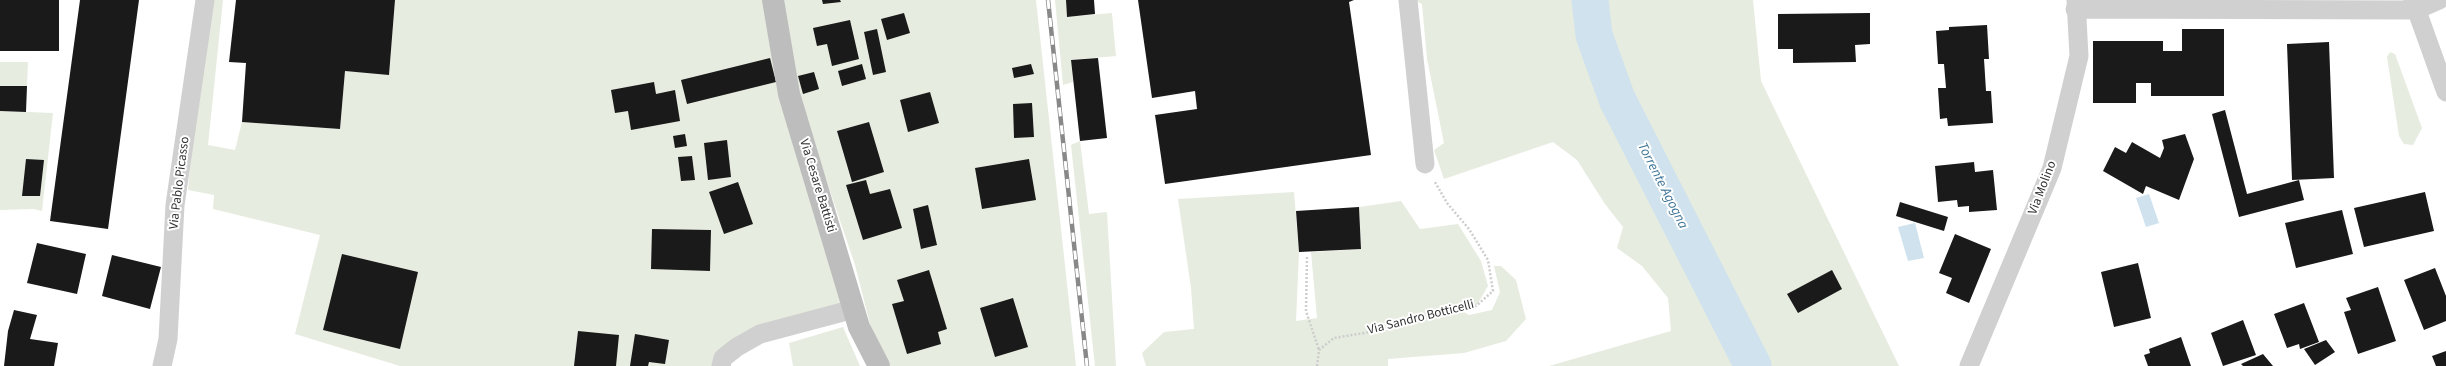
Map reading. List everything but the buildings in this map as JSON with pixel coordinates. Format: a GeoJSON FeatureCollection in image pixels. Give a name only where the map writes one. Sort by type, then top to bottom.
{"type":"FeatureCollection","features":[{"type":"Feature","properties":{"kind":"street","name":"Via Pablo Picasso"},"geometry":{"type":"LineString","coordinates":[[162,366],[168,339],[175,205],[205,0]]}},
{"type":"Feature","properties":{"kind":"street","name":"Via Cesare Battisti"},"geometry":{"type":"LineString","coordinates":[[773,0],[789,94],[859,327],[879,366]]}},
{"type":"Feature","properties":{"kind":"street"},"geometry":{"type":"LineString","coordinates":[[1408,0],[1425,164]]}},
{"type":"Feature","properties":{"kind":"street"},"geometry":{"type":"LineString","coordinates":[[2075,4],[2415,5],[2439,0]]}},
{"type":"Feature","properties":{"kind":"street","name":"Via Molino"},"geometry":{"type":"LineString","coordinates":[[1969,366],[2052,168],[2079,56],[2075,4]]}},
{"type":"Feature","properties":{"kind":"street"},"geometry":{"type":"LineString","coordinates":[[2415,5],[2446,92]]}},
{"type":"Feature","properties":{"kind":"street"},"geometry":{"type":"LineString","coordinates":[[721,366],[723,358],[737,347],[760,334],[854,309]]}},
{"type":"Feature","properties":{"kind":"path","name":"Via Sandro Botticelli"},"geometry":{"type":"LineString","coordinates":[[1318,350],[1334,338],[1382,330],[1427,314],[1476,306],[1493,291],[1488,260],[1469,229],[1447,203],[1425,164]]}},
{"type":"Feature","properties":{"kind":"path"},"geometry":{"type":"LineString","coordinates":[[1307,257],[1306,311],[1318,350],[1317,366]]}},
{"type":"Feature","properties":{"kind":"shaded area"},"geometry":{"type":"Polygon","coordinates":[[[211,0],[223,0],[208,145],[235,150],[242,122],[340,129],[345,71],[389,74],[395,0],[773,0],[854,309],[760,334],[721,366],[400,366],[295,334],[320,235],[213,209],[214,195],[188,190],[192,142],[211,0]]]}},
{"type":"Feature","properties":{"kind":"shaded area"},"geometry":{"type":"Polygon","coordinates":[[[783,0],[1036,0],[1076,366],[889,366],[870,324],[855,265],[796,90],[783,0]]]}},
{"type":"Feature","properties":{"kind":"shaded area"},"geometry":{"type":"Polygon","coordinates":[[[1055,0],[1066,0],[1067,17],[1112,13],[1116,56],[1071,60],[1073,82],[1063,85],[1055,0]]]}},
{"type":"Feature","properties":{"kind":"shaded area"},"geometry":{"type":"Polygon","coordinates":[[[1414,0],[1586,0],[1591,35],[1614,100],[1750,366],[1549,366],[1671,331],[1668,298],[1642,266],[1617,248],[1623,227],[1605,204],[1577,160],[1553,142],[1444,179],[1434,150],[1444,143],[1427,59],[1422,4],[1414,0]]]}},
{"type":"Feature","properties":{"kind":"shaded area"},"geometry":{"type":"Polygon","coordinates":[[[1594,0],[1753,0],[1761,81],[1899,366],[1759,366],[1621,98],[1598,34],[1594,0]]]}},
{"type":"Feature","properties":{"kind":"shaded area"},"geometry":{"type":"Polygon","coordinates":[[[2390,52],[2395,54],[2422,128],[2413,145],[2404,144],[2399,136],[2387,57],[2390,52]]]}},
{"type":"Feature","properties":{"kind":"shaded area"},"geometry":{"type":"Polygon","coordinates":[[[0,62],[28,62],[27,86],[0,86],[0,62]]]}},
{"type":"Feature","properties":{"kind":"shaded area"},"geometry":{"type":"Polygon","coordinates":[[[0,111],[53,113],[42,211],[34,209],[0,210],[0,111]]]}},
{"type":"Feature","properties":{"kind":"shaded area"},"geometry":{"type":"Polygon","coordinates":[[[1080,141],[1089,214],[1107,212],[1116,366],[1095,366],[1071,145],[1080,141]]]}},
{"type":"Feature","properties":{"kind":"shaded area"},"geometry":{"type":"Polygon","coordinates":[[[1294,192],[1299,252],[1296,321],[1317,318],[1311,252],[1361,249],[1359,207],[1401,201],[1420,229],[1458,224],[1481,261],[1488,286],[1477,305],[1453,306],[1469,315],[1492,310],[1500,292],[1494,266],[1501,266],[1516,280],[1526,319],[1506,341],[1464,353],[1388,359],[1388,366],[1146,366],[1142,353],[1164,332],[1194,329],[1191,288],[1178,199],[1294,192]]]}},
{"type":"Feature","properties":{"kind":"shaded area"},"geometry":{"type":"Polygon","coordinates":[[[843,327],[860,366],[793,366],[789,343],[843,327]]]}},
{"type":"Feature","properties":{"kind":"water"},"geometry":{"type":"Polygon","coordinates":[[[2149,194],[2159,223],[2146,227],[2136,198],[2149,194]]]}},
{"type":"Feature","properties":{"kind":"water"},"geometry":{"type":"Polygon","coordinates":[[[1915,223],[1924,258],[1908,261],[1898,227],[1915,223]]]}},
{"type":"Feature","properties":{"kind":"waterway","name":"Torrente Agogna"},"geometry":{"type":"LineString","coordinates":[[1590,0],[1594,35],[1617,99],[1753,366]]}},
{"type":"Feature","properties":{"kind":"railway"},"geometry":{"type":"LineString","coordinates":[[1048,0],[1087,366]]}}]}
